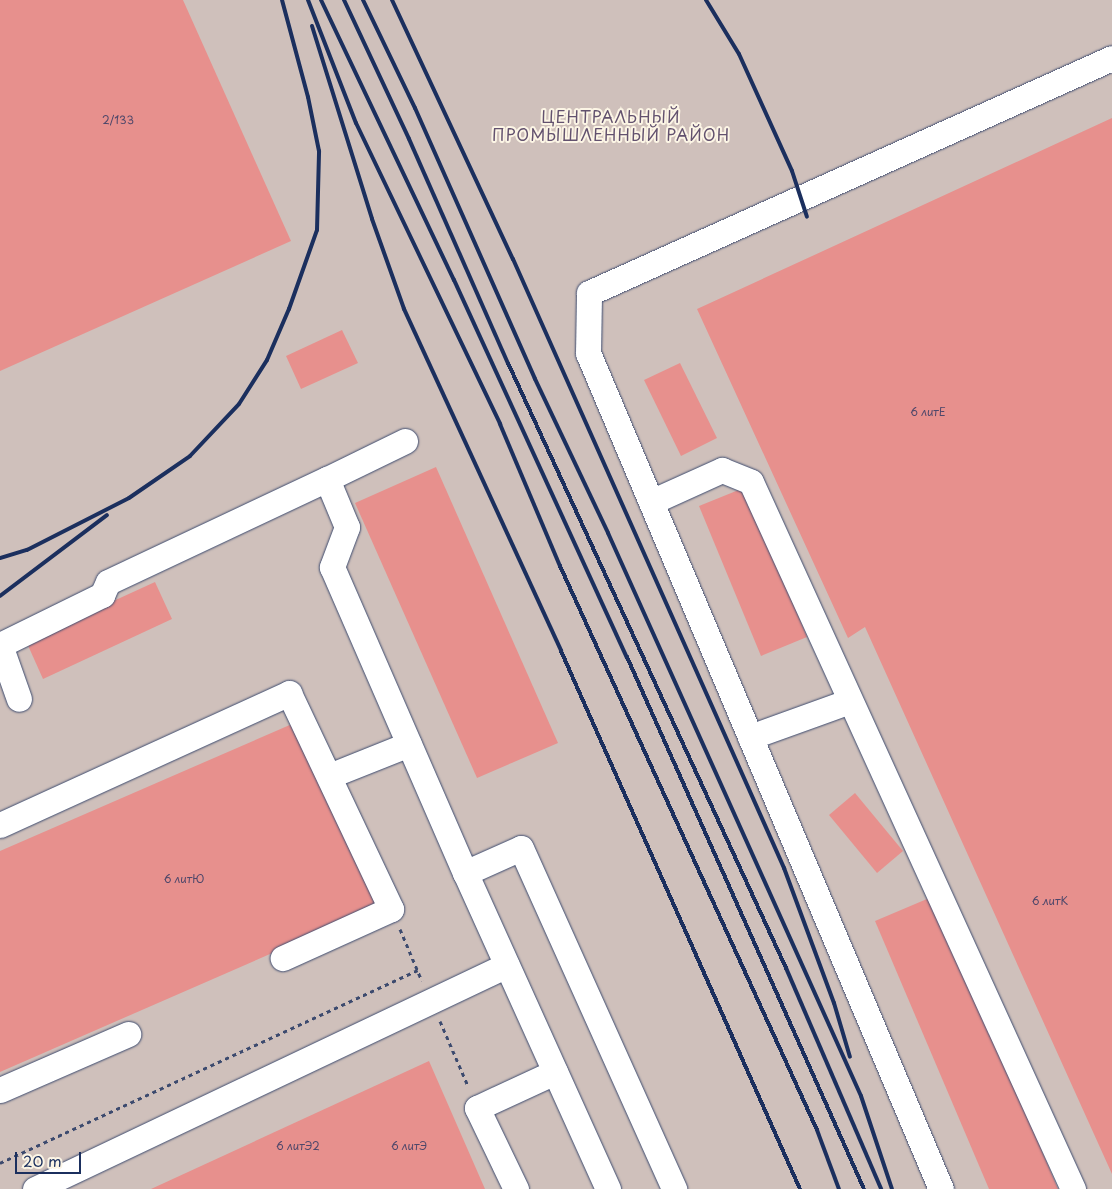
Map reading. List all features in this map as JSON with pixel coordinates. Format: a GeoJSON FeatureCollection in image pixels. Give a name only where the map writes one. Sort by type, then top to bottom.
{"type":"FeatureCollection","features":[{"type":"Feature","properties":{"kind":"lane"},"geometry":{"type":"LineString","coordinates":[[941,1189],[588,353],[589,292],[1112,58]]}},
{"type":"Feature","properties":{"kind":"lane"},"geometry":{"type":"LineString","coordinates":[[19,699],[0,645],[102,595],[108,582],[404,441]]}},
{"type":"Feature","properties":{"kind":"lane"},"geometry":{"type":"LineString","coordinates":[[651,502],[722,470],[751,482],[1073,1189]]}},
{"type":"Feature","properties":{"kind":"lane"},"geometry":{"type":"LineString","coordinates":[[327,479],[347,527],[332,568],[608,1189]]}},
{"type":"Feature","properties":{"kind":"lane"},"geometry":{"type":"LineString","coordinates":[[0,825],[289,693],[391,909],[283,958]]}},
{"type":"Feature","properties":{"kind":"lane"},"geometry":{"type":"LineString","coordinates":[[750,737],[850,701]]}},
{"type":"Feature","properties":{"kind":"lane"},"geometry":{"type":"LineString","coordinates":[[329,776],[409,744]]}},
{"type":"Feature","properties":{"kind":"lane"},"geometry":{"type":"LineString","coordinates":[[466,873],[520,848],[674,1189]]}},
{"type":"Feature","properties":{"kind":"lane"},"geometry":{"type":"LineString","coordinates":[[35,1189],[507,965]]}},
{"type":"Feature","properties":{"kind":"lane"},"geometry":{"type":"LineString","coordinates":[[0,1090],[128,1034]]}},
{"type":"Feature","properties":{"kind":"lane"},"geometry":{"type":"LineString","coordinates":[[516,1189],[477,1108],[555,1072]]}},
{"type":"Feature","properties":{"kind":"path"},"geometry":{"type":"LineString","coordinates":[[0,1163],[418,970]]}},
{"type":"Feature","properties":{"kind":"shaded area"},"geometry":{"type":"Polygon","coordinates":[[[0,0],[1112,0],[1112,1189],[0,1189],[0,0]]]}},
{"type":"Feature","properties":{"kind":"building"},"geometry":{"type":"Polygon","coordinates":[[[0,0],[183,0],[291,241],[0,371],[0,0]]]}},
{"type":"Feature","properties":{"kind":"building"},"geometry":{"type":"Polygon","coordinates":[[[1112,118],[1112,1174],[865,627],[848,638],[697,309],[1112,118]]]}},
{"type":"Feature","properties":{"kind":"building"},"geometry":{"type":"Polygon","coordinates":[[[342,330],[358,363],[301,389],[286,356],[342,330]]]}},
{"type":"Feature","properties":{"kind":"building"},"geometry":{"type":"Polygon","coordinates":[[[680,363],[717,438],[681,456],[644,380],[680,363]]]}},
{"type":"Feature","properties":{"kind":"building"},"geometry":{"type":"Polygon","coordinates":[[[436,467],[558,743],[477,778],[355,503],[436,467]]]}},
{"type":"Feature","properties":{"kind":"building"},"geometry":{"type":"Polygon","coordinates":[[[746,487],[807,637],[761,656],[699,506],[746,487]]]}},
{"type":"Feature","properties":{"kind":"building"},"geometry":{"type":"Polygon","coordinates":[[[155,582],[172,619],[43,679],[26,641],[155,582]]]}},
{"type":"Feature","properties":{"kind":"building"},"geometry":{"type":"Polygon","coordinates":[[[299,721],[380,906],[0,1072],[0,851],[299,721]]]}},
{"type":"Feature","properties":{"kind":"building"},"geometry":{"type":"Polygon","coordinates":[[[855,793],[903,851],[877,873],[829,815],[855,793]]]}},
{"type":"Feature","properties":{"kind":"building"},"geometry":{"type":"Polygon","coordinates":[[[934,896],[1058,1189],[989,1189],[875,921],[934,896]]]}},
{"type":"Feature","properties":{"kind":"building"},"geometry":{"type":"Polygon","coordinates":[[[429,1061],[485,1189],[151,1189],[429,1061]]]}},
{"type":"Feature","properties":{"kind":"railway"},"geometry":{"type":"LineString","coordinates":[[0,558],[27,550],[129,498],[190,456],[239,404],[267,360],[289,309],[317,230],[319,151],[308,97],[282,0]]}},
{"type":"Feature","properties":{"kind":"railway"},"geometry":{"type":"LineString","coordinates":[[308,0],[356,123],[500,424],[560,566],[817,1130],[839,1189]]}},
{"type":"Feature","properties":{"kind":"railway"},"geometry":{"type":"LineString","coordinates":[[321,0],[454,280],[627,657],[864,1189]]}},
{"type":"Feature","properties":{"kind":"railway"},"geometry":{"type":"LineString","coordinates":[[344,0],[409,139],[508,363],[786,968],[881,1189]]}},
{"type":"Feature","properties":{"kind":"railway"},"geometry":{"type":"LineString","coordinates":[[363,0],[415,108],[535,379],[608,533],[861,1096],[892,1189]]}},
{"type":"Feature","properties":{"kind":"railway"},"geometry":{"type":"LineString","coordinates":[[392,0],[513,259],[784,868],[834,1003],[850,1057]]}},
{"type":"Feature","properties":{"kind":"railway"},"geometry":{"type":"LineString","coordinates":[[706,0],[739,54],[792,171],[807,217]]}},
{"type":"Feature","properties":{"kind":"railway"},"geometry":{"type":"LineString","coordinates":[[312,26],[372,219],[404,309],[561,651],[800,1189]]}},
{"type":"Feature","properties":{"kind":"railway"},"geometry":{"type":"LineString","coordinates":[[0,596],[107,515]]}},
{"type":"Feature","properties":{"kind":"district","name":"ЦЕНТРАЛЬНЫЙ ПРОМЫШЛЕННЫЙ РАЙОН"},"geometry":{"type":"Point","coordinates":[611,125]}}]}
